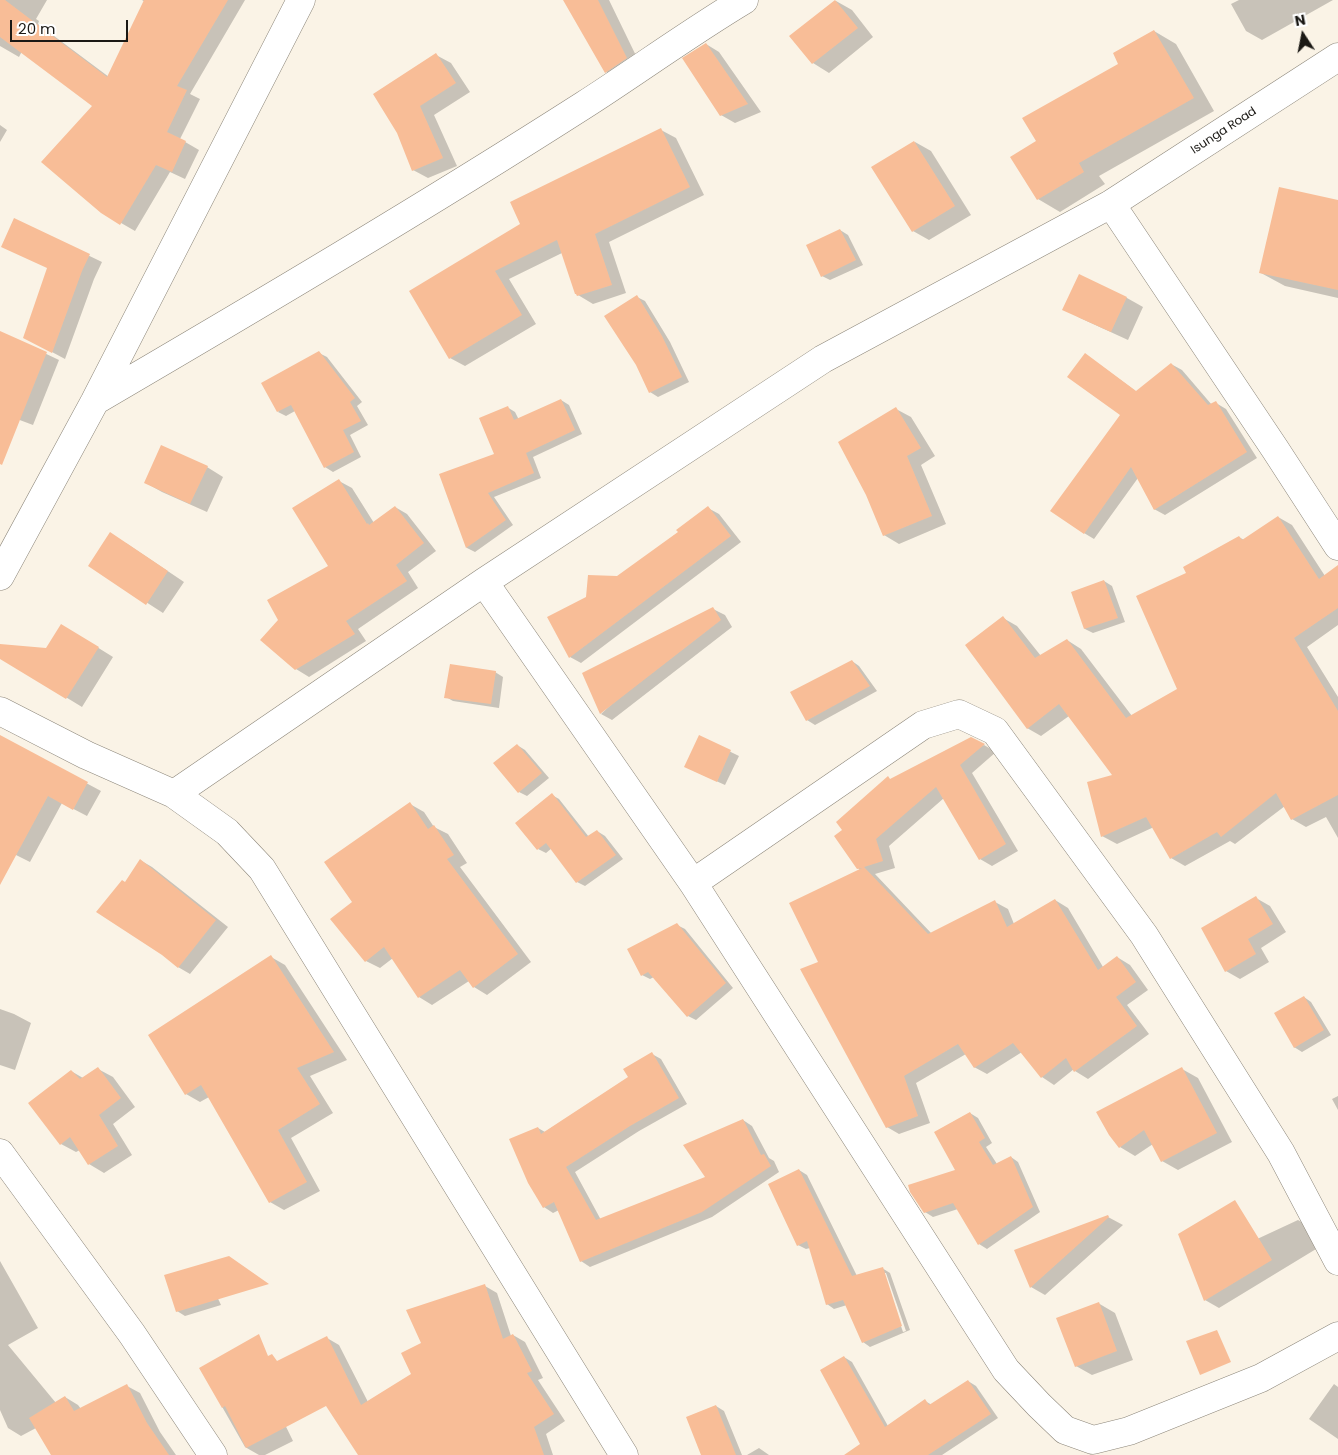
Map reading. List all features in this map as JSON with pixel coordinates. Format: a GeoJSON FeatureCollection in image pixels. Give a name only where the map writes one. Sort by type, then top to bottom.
{"type":"FeatureCollection","features":[{"type":"Feature","properties":{"kind":"street"},"geometry":{"type":"LineString","coordinates":[[0,576],[95,401],[301,0]]}},
{"type":"Feature","properties":{"kind":"street"},"geometry":{"type":"LineString","coordinates":[[95,401],[335,261],[584,105],[696,29],[744,0]]}},
{"type":"Feature","properties":{"kind":"street","name":"Isunga Road"},"geometry":{"type":"LineString","coordinates":[[174,794],[484,582],[824,359],[1110,204],[1338,57]]}},
{"type":"Feature","properties":{"kind":"street"},"geometry":{"type":"LineString","coordinates":[[1110,204],[1338,546]]}},
{"type":"Feature","properties":{"kind":"street"},"geometry":{"type":"LineString","coordinates":[[484,582],[693,883],[1006,1370],[1066,1430],[1094,1440],[1129,1431],[1261,1378],[1338,1336]]}},
{"type":"Feature","properties":{"kind":"street"},"geometry":{"type":"LineString","coordinates":[[0,711],[86,754],[174,794],[227,832],[262,869],[624,1455]]}},
{"type":"Feature","properties":{"kind":"street"},"geometry":{"type":"LineString","coordinates":[[693,883],[923,725],[959,714],[995,731],[1144,935],[1281,1153],[1338,1261]]}},
{"type":"Feature","properties":{"kind":"street"},"geometry":{"type":"LineString","coordinates":[[0,1153],[132,1334],[213,1455]]}},
{"type":"Feature","properties":{"kind":"building"},"geometry":{"type":"Polygon","coordinates":[[[0,0],[5,0],[107,77],[144,0],[228,0],[177,86],[187,90],[167,132],[186,141],[172,172],[156,165],[120,225],[101,213],[41,162],[92,106],[0,37],[0,0]]]}},
{"type":"Feature","properties":{"kind":"building"},"geometry":{"type":"Polygon","coordinates":[[[563,0],[598,0],[627,58],[605,73],[563,0]]]}},
{"type":"Feature","properties":{"kind":"building"},"geometry":{"type":"Polygon","coordinates":[[[835,0],[858,28],[812,64],[789,36],[835,0]]]}},
{"type":"Feature","properties":{"kind":"building"},"geometry":{"type":"Polygon","coordinates":[[[1154,30],[1194,98],[1079,163],[1084,172],[1037,200],[1010,157],[1036,141],[1022,118],[1118,64],[1113,53],[1154,30]]]}},
{"type":"Feature","properties":{"kind":"building"},"geometry":{"type":"Polygon","coordinates":[[[706,43],[748,104],[720,116],[682,58],[706,43]]]}},
{"type":"Feature","properties":{"kind":"building"},"geometry":{"type":"Polygon","coordinates":[[[436,53],[456,83],[420,106],[443,158],[412,171],[397,133],[373,94],[436,53]]]}},
{"type":"Feature","properties":{"kind":"building"},"geometry":{"type":"Polygon","coordinates":[[[661,128],[690,187],[595,234],[612,285],[577,296],[557,240],[495,271],[522,315],[449,359],[409,291],[520,224],[510,202],[661,128]]]}},
{"type":"Feature","properties":{"kind":"building"},"geometry":{"type":"Polygon","coordinates":[[[914,141],[955,206],[912,232],[871,167],[914,141]]]}},
{"type":"Feature","properties":{"kind":"building"},"geometry":{"type":"Polygon","coordinates":[[[1279,187],[1338,200],[1338,290],[1259,273],[1279,187]]]}},
{"type":"Feature","properties":{"kind":"building"},"geometry":{"type":"Polygon","coordinates":[[[14,218],[90,254],[52,353],[23,338],[47,268],[1,247],[14,218]]]}},
{"type":"Feature","properties":{"kind":"building"},"geometry":{"type":"Polygon","coordinates":[[[840,229],[856,260],[821,277],[806,245],[840,229]]]}},
{"type":"Feature","properties":{"kind":"building"},"geometry":{"type":"Polygon","coordinates":[[[1079,274],[1127,297],[1111,332],[1062,310],[1079,274]]]}},
{"type":"Feature","properties":{"kind":"building"},"geometry":{"type":"Polygon","coordinates":[[[637,295],[662,336],[682,377],[649,393],[636,365],[604,316],[637,295]]]}},
{"type":"Feature","properties":{"kind":"building"},"geometry":{"type":"Polygon","coordinates":[[[0,331],[47,352],[2,465],[0,464],[0,331]]]}},
{"type":"Feature","properties":{"kind":"building"},"geometry":{"type":"Polygon","coordinates":[[[319,351],[355,398],[350,402],[361,421],[343,430],[354,452],[324,468],[291,405],[277,412],[261,383],[319,351]]]}},
{"type":"Feature","properties":{"kind":"building"},"geometry":{"type":"Polygon","coordinates":[[[1085,353],[1136,391],[1171,363],[1208,405],[1216,401],[1247,452],[1154,510],[1131,467],[1084,534],[1050,511],[1120,415],[1067,377],[1085,353]]]}},
{"type":"Feature","properties":{"kind":"building"},"geometry":{"type":"Polygon","coordinates":[[[561,399],[575,430],[526,453],[534,473],[488,493],[506,520],[466,548],[439,474],[494,454],[479,418],[508,406],[514,420],[561,399]]]}},
{"type":"Feature","properties":{"kind":"building"},"geometry":{"type":"Polygon","coordinates":[[[896,407],[921,448],[907,456],[932,516],[883,536],[866,495],[838,442],[896,407]]]}},
{"type":"Feature","properties":{"kind":"building"},"geometry":{"type":"Polygon","coordinates":[[[161,445],[208,466],[190,504],[144,483],[161,445]]]}},
{"type":"Feature","properties":{"kind":"building"},"geometry":{"type":"Polygon","coordinates":[[[339,479],[367,524],[369,525],[395,506],[424,543],[396,565],[407,581],[346,621],[355,634],[295,670],[260,640],[278,620],[267,600],[328,566],[292,508],[339,479]]]}},
{"type":"Feature","properties":{"kind":"building"},"geometry":{"type":"Polygon","coordinates":[[[708,506],[731,536],[569,658],[547,617],[586,597],[588,575],[617,576],[678,532],[676,530],[708,506]]]}},
{"type":"Feature","properties":{"kind":"building"},"geometry":{"type":"Polygon","coordinates":[[[1278,516],[1319,579],[1338,565],[1338,608],[1294,638],[1338,711],[1338,795],[1291,820],[1276,793],[1221,837],[1217,832],[1170,859],[1146,817],[1101,837],[1087,782],[1112,775],[1059,704],[1027,729],[965,645],[1003,616],[1035,658],[1067,639],[1126,718],[1177,689],[1136,596],[1186,573],[1183,567],[1239,536],[1242,540],[1278,516]]]}},
{"type":"Feature","properties":{"kind":"building"},"geometry":{"type":"Polygon","coordinates":[[[110,532],[168,571],[146,605],[88,566],[110,532]]]}},
{"type":"Feature","properties":{"kind":"building"},"geometry":{"type":"Polygon","coordinates":[[[1104,580],[1118,618],[1084,629],[1071,592],[1104,580]]]}},
{"type":"Feature","properties":{"kind":"building"},"geometry":{"type":"Polygon","coordinates":[[[713,607],[721,620],[600,714],[582,673],[713,607]]]}},
{"type":"Feature","properties":{"kind":"building"},"geometry":{"type":"Polygon","coordinates":[[[61,624],[99,647],[66,699],[0,659],[0,644],[46,648],[61,624]]]}},
{"type":"Feature","properties":{"kind":"building"},"geometry":{"type":"Polygon","coordinates":[[[852,660],[870,686],[806,721],[790,692],[852,660]]]}},
{"type":"Feature","properties":{"kind":"building"},"geometry":{"type":"Polygon","coordinates":[[[450,664],[496,671],[491,704],[444,698],[450,664]]]}},
{"type":"Feature","properties":{"kind":"building"},"geometry":{"type":"Polygon","coordinates":[[[0,735],[88,782],[73,810],[48,796],[0,885],[0,735]]]}},
{"type":"Feature","properties":{"kind":"building"},"geometry":{"type":"Polygon","coordinates":[[[699,735],[731,750],[717,782],[684,767],[699,735]]]}},
{"type":"Feature","properties":{"kind":"building"},"geometry":{"type":"Polygon","coordinates":[[[971,737],[985,744],[960,765],[1006,844],[979,860],[936,787],[876,839],[883,861],[864,867],[928,934],[995,900],[1007,927],[1055,899],[1098,970],[1117,956],[1136,982],[1116,997],[1137,1026],[1074,1072],[1066,1058],[1041,1078],[1013,1043],[974,1068],[958,1044],[904,1076],[918,1116],[886,1128],[800,969],[818,962],[789,903],[862,868],[857,869],[834,836],[842,830],[836,822],[888,776],[890,779],[971,737]]]}},
{"type":"Feature","properties":{"kind":"building"},"geometry":{"type":"Polygon","coordinates":[[[517,744],[542,773],[518,793],[493,763],[517,744]]]}},
{"type":"Feature","properties":{"kind":"building"},"geometry":{"type":"Polygon","coordinates":[[[552,793],[586,837],[597,830],[616,855],[576,883],[546,843],[537,850],[515,823],[552,793]]]}},
{"type":"Feature","properties":{"kind":"building"},"geometry":{"type":"Polygon","coordinates":[[[410,802],[428,829],[434,825],[454,855],[447,859],[518,954],[473,988],[460,970],[418,998],[384,947],[365,962],[330,919],[352,902],[324,862],[410,802]]]}},
{"type":"Feature","properties":{"kind":"building"},"geometry":{"type":"Polygon","coordinates":[[[140,859],[216,920],[178,968],[162,955],[96,912],[122,880],[125,882],[140,859]]]}},
{"type":"Feature","properties":{"kind":"building"},"geometry":{"type":"Polygon","coordinates":[[[1256,896],[1273,924],[1248,939],[1256,954],[1225,972],[1201,928],[1256,896]]]}},
{"type":"Feature","properties":{"kind":"building"},"geometry":{"type":"Polygon","coordinates":[[[677,923],[726,983],[687,1017],[648,972],[641,976],[627,949],[677,923]]]}},
{"type":"Feature","properties":{"kind":"building"},"geometry":{"type":"Polygon","coordinates":[[[271,955],[334,1052],[297,1068],[320,1104],[278,1130],[307,1182],[269,1203],[201,1085],[185,1095],[148,1035],[271,955]]]}},
{"type":"Feature","properties":{"kind":"building"},"geometry":{"type":"Polygon","coordinates":[[[1304,996],[1324,1030],[1294,1048],[1274,1013],[1304,996]]]}},
{"type":"Feature","properties":{"kind":"building"},"geometry":{"type":"Polygon","coordinates":[[[652,1052],[679,1098],[630,1126],[566,1167],[596,1220],[705,1177],[683,1145],[743,1119],[761,1155],[764,1154],[771,1166],[702,1212],[580,1262],[554,1202],[543,1208],[528,1183],[509,1139],[538,1127],[541,1134],[628,1077],[623,1069],[652,1052]]]}},
{"type":"Feature","properties":{"kind":"building"},"geometry":{"type":"Polygon","coordinates":[[[98,1067],[121,1098],[99,1115],[118,1146],[88,1165],[70,1137],[60,1145],[28,1103],[71,1070],[80,1079],[98,1067]]]}},
{"type":"Feature","properties":{"kind":"building"},"geometry":{"type":"Polygon","coordinates":[[[1182,1067],[1217,1133],[1161,1162],[1144,1130],[1119,1148],[1096,1112],[1182,1067]]]}},
{"type":"Feature","properties":{"kind":"building"},"geometry":{"type":"Polygon","coordinates":[[[970,1112],[985,1138],[979,1142],[993,1165],[1011,1156],[1033,1207],[978,1245],[953,1203],[924,1213],[910,1192],[908,1185],[955,1170],[934,1132],[970,1112]]]}},
{"type":"Feature","properties":{"kind":"building"},"geometry":{"type":"Polygon","coordinates":[[[799,1169],[852,1276],[883,1267],[902,1326],[862,1343],[843,1300],[826,1305],[807,1241],[797,1246],[768,1184],[799,1169]]]}},
{"type":"Feature","properties":{"kind":"building"},"geometry":{"type":"Polygon","coordinates":[[[1235,1200],[1272,1260],[1204,1301],[1178,1234],[1235,1200]]]}},
{"type":"Feature","properties":{"kind":"building"},"geometry":{"type":"Polygon","coordinates":[[[1108,1215],[1109,1217],[1030,1288],[1014,1250],[1108,1215]]]}},
{"type":"Feature","properties":{"kind":"building"},"geometry":{"type":"Polygon","coordinates":[[[229,1256],[269,1284],[176,1312],[164,1275],[229,1256]]]}},
{"type":"Feature","properties":{"kind":"building"},"geometry":{"type":"Polygon","coordinates":[[[485,1284],[503,1339],[513,1334],[532,1371],[527,1373],[554,1414],[534,1427],[544,1455],[358,1455],[326,1406],[246,1448],[225,1406],[222,1408],[199,1368],[259,1334],[268,1356],[272,1354],[277,1361],[327,1336],[361,1405],[411,1374],[401,1353],[421,1343],[406,1310],[485,1284]]]}},
{"type":"Feature","properties":{"kind":"building"},"geometry":{"type":"Polygon","coordinates":[[[1099,1302],[1117,1351],[1075,1367],[1056,1318],[1099,1302]]]}},
{"type":"Feature","properties":{"kind":"building"},"geometry":{"type":"Polygon","coordinates":[[[1217,1330],[1231,1362],[1200,1375],[1186,1341],[1217,1330]]]}},
{"type":"Feature","properties":{"kind":"building"},"geometry":{"type":"Polygon","coordinates":[[[844,1356],[885,1427],[925,1399],[929,1405],[968,1380],[991,1414],[928,1455],[844,1455],[860,1444],[820,1370],[844,1356]]]}},
{"type":"Feature","properties":{"kind":"building"},"geometry":{"type":"Polygon","coordinates":[[[127,1384],[147,1423],[169,1455],[51,1455],[29,1418],[65,1396],[74,1411],[127,1384]]]}},
{"type":"Feature","properties":{"kind":"building"},"geometry":{"type":"Polygon","coordinates":[[[716,1405],[736,1455],[701,1455],[686,1417],[716,1405]]]}}]}
